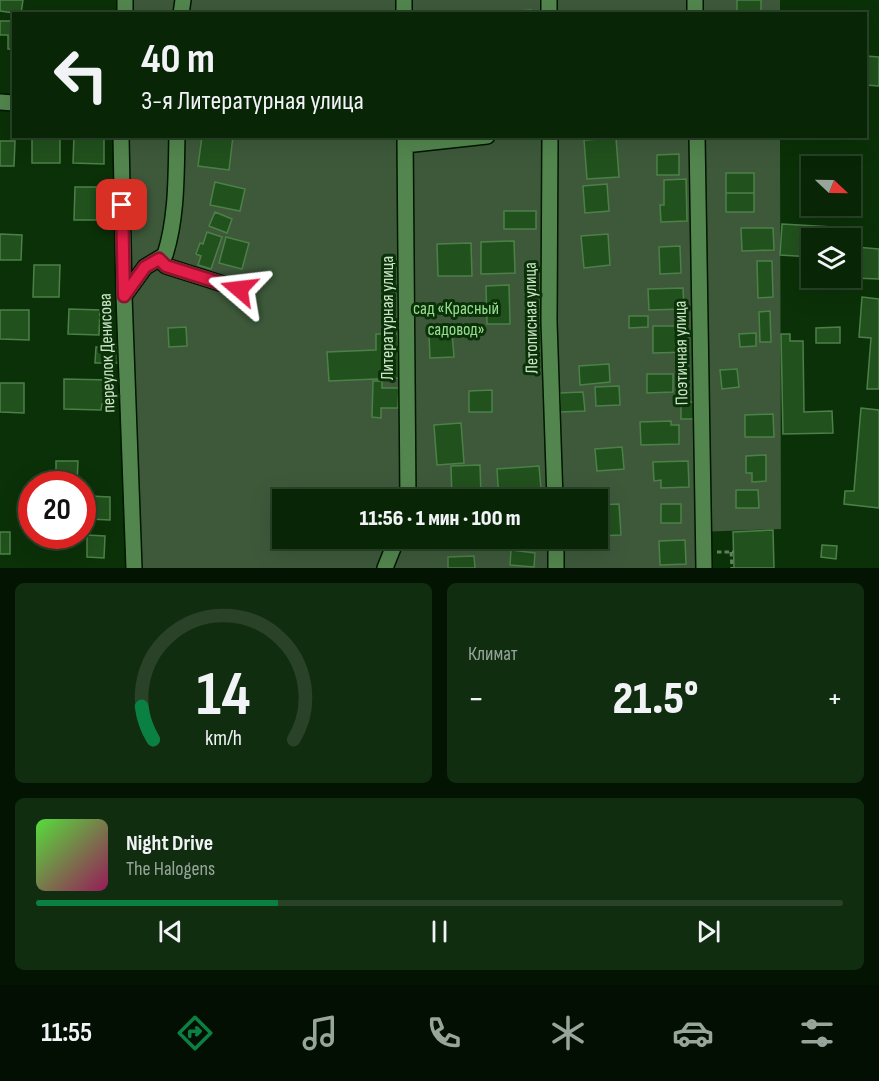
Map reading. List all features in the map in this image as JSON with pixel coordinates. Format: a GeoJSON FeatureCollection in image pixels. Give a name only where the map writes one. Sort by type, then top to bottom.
{"type":"FeatureCollection","features":[{"type":"Feature","properties":{"kind":"street","name":"переулок Денисова"},"geometry":{"type":"LineString","coordinates":[[121,138],[134,568]]}},
{"type":"Feature","properties":{"kind":"street"},"geometry":{"type":"LineString","coordinates":[[124,296],[145,267],[165,255],[171,236],[177,138]]}},
{"type":"Feature","properties":{"kind":"street"},"geometry":{"type":"LineString","coordinates":[[405,141],[454,138]]}},
{"type":"Feature","properties":{"kind":"street","name":"Летописная улица"},"geometry":{"type":"LineString","coordinates":[[550,138],[549,322],[555,489]]}},
{"type":"Feature","properties":{"kind":"street","name":"Поэтичная улица"},"geometry":{"type":"LineString","coordinates":[[697,138],[704,568]]}},
{"type":"Feature","properties":{"kind":"street","name":"Литературная улица"},"geometry":{"type":"LineString","coordinates":[[405,141],[408,489]]}},
{"type":"Feature","properties":{"kind":"street"},"geometry":{"type":"LineString","coordinates":[[159,259],[166,266],[239,289]]}},
{"type":"Feature","properties":{"kind":"street"},"geometry":{"type":"LineString","coordinates":[[385,568],[393,549]]}},
{"type":"Feature","properties":{"kind":"street"},"geometry":{"type":"LineString","coordinates":[[556,549],[556,568]]}},
{"type":"Feature","properties":{"kind":"path"},"geometry":{"type":"LineString","coordinates":[[731,552],[732,568]]}},
{"type":"Feature","properties":{"kind":"green space"},"geometry":{"type":"Polygon","coordinates":[[[127,0],[780,0],[780,12],[127,12],[127,0]]]}},
{"type":"Feature","properties":{"kind":"green space","name":"сад «Красный садовод»"},"geometry":{"type":"Polygon","coordinates":[[[127,138],[780,138],[781,529],[698,532],[698,568],[138,568],[127,138]]]}},
{"type":"Feature","properties":{"kind":"building"},"geometry":{"type":"Polygon","coordinates":[[[0,0],[23,0],[21,12],[0,11],[0,0]]]}},
{"type":"Feature","properties":{"kind":"building"},"geometry":{"type":"Polygon","coordinates":[[[737,0],[761,0],[761,12],[737,12],[737,0]]]}},
{"type":"Feature","properties":{"kind":"building"},"geometry":{"type":"Polygon","coordinates":[[[531,10],[531,12],[505,12],[531,10]]]}},
{"type":"Feature","properties":{"kind":"building"},"geometry":{"type":"Polygon","coordinates":[[[0,21],[12,21],[12,49],[8,49],[8,35],[0,35],[0,21]]]}},
{"type":"Feature","properties":{"kind":"building"},"geometry":{"type":"Polygon","coordinates":[[[867,56],[879,57],[879,86],[867,85],[867,56]]]}},
{"type":"Feature","properties":{"kind":"building"},"geometry":{"type":"Polygon","coordinates":[[[32,138],[60,138],[60,163],[32,163],[32,138]]]}},
{"type":"Feature","properties":{"kind":"building"},"geometry":{"type":"Polygon","coordinates":[[[74,138],[104,138],[104,164],[73,163],[74,138]]]}},
{"type":"Feature","properties":{"kind":"building"},"geometry":{"type":"Polygon","coordinates":[[[202,138],[233,138],[229,170],[198,166],[202,138]]]}},
{"type":"Feature","properties":{"kind":"building"},"geometry":{"type":"Polygon","coordinates":[[[616,138],[619,177],[587,179],[584,140],[616,138]]]}},
{"type":"Feature","properties":{"kind":"building"},"geometry":{"type":"Polygon","coordinates":[[[0,141],[15,141],[14,166],[0,166],[0,141]]]}},
{"type":"Feature","properties":{"kind":"building"},"geometry":{"type":"Polygon","coordinates":[[[679,154],[679,175],[657,175],[657,155],[679,154]]]}},
{"type":"Feature","properties":{"kind":"building"},"geometry":{"type":"Polygon","coordinates":[[[726,173],[754,173],[754,193],[726,193],[726,173]]]}},
{"type":"Feature","properties":{"kind":"building"},"geometry":{"type":"Polygon","coordinates":[[[686,179],[687,221],[661,222],[660,205],[664,205],[664,180],[686,179]]]}},
{"type":"Feature","properties":{"kind":"building"},"geometry":{"type":"Polygon","coordinates":[[[215,182],[245,189],[240,211],[210,205],[215,182]]]}},
{"type":"Feature","properties":{"kind":"building"},"geometry":{"type":"Polygon","coordinates":[[[607,184],[609,211],[585,213],[583,186],[607,184]]]}},
{"type":"Feature","properties":{"kind":"building"},"geometry":{"type":"Polygon","coordinates":[[[75,187],[99,187],[98,220],[74,220],[75,187]]]}},
{"type":"Feature","properties":{"kind":"building"},"geometry":{"type":"Polygon","coordinates":[[[726,193],[754,193],[754,212],[726,212],[726,193]]]}},
{"type":"Feature","properties":{"kind":"building"},"geometry":{"type":"Polygon","coordinates":[[[504,211],[536,211],[536,229],[504,229],[504,211]]]}},
{"type":"Feature","properties":{"kind":"building"},"geometry":{"type":"Polygon","coordinates":[[[215,212],[232,219],[227,233],[209,226],[215,212]]]}},
{"type":"Feature","properties":{"kind":"building"},"geometry":{"type":"Polygon","coordinates":[[[782,224],[850,228],[801,228],[801,256],[780,255],[782,224]]]}},
{"type":"Feature","properties":{"kind":"building"},"geometry":{"type":"Polygon","coordinates":[[[741,228],[773,228],[774,250],[742,251],[741,228]]]}},
{"type":"Feature","properties":{"kind":"building"},"geometry":{"type":"Polygon","coordinates":[[[207,232],[222,237],[211,269],[198,265],[201,256],[196,254],[207,232]]]}},
{"type":"Feature","properties":{"kind":"building"},"geometry":{"type":"Polygon","coordinates":[[[0,234],[22,235],[21,260],[0,260],[0,234]]]}},
{"type":"Feature","properties":{"kind":"building"},"geometry":{"type":"Polygon","coordinates":[[[608,234],[610,265],[584,268],[581,236],[608,234]]]}},
{"type":"Feature","properties":{"kind":"building"},"geometry":{"type":"Polygon","coordinates":[[[226,237],[249,243],[242,269],[219,263],[226,237]]]}},
{"type":"Feature","properties":{"kind":"building"},"geometry":{"type":"Polygon","coordinates":[[[514,241],[515,273],[481,274],[481,242],[514,241]]]}},
{"type":"Feature","properties":{"kind":"building"},"geometry":{"type":"Polygon","coordinates":[[[471,243],[472,276],[438,276],[437,244],[471,243]]]}},
{"type":"Feature","properties":{"kind":"building"},"geometry":{"type":"Polygon","coordinates":[[[680,246],[681,273],[660,274],[659,247],[680,246]]]}},
{"type":"Feature","properties":{"kind":"building"},"geometry":{"type":"Polygon","coordinates":[[[861,247],[879,249],[879,279],[861,278],[861,247]]]}},
{"type":"Feature","properties":{"kind":"building"},"geometry":{"type":"Polygon","coordinates":[[[757,261],[772,261],[773,297],[758,298],[757,261]]]}},
{"type":"Feature","properties":{"kind":"building"},"geometry":{"type":"Polygon","coordinates":[[[34,265],[60,265],[59,297],[33,297],[34,265]]]}},
{"type":"Feature","properties":{"kind":"building"},"geometry":{"type":"Polygon","coordinates":[[[509,285],[510,324],[487,324],[486,286],[509,285]]]}},
{"type":"Feature","properties":{"kind":"building"},"geometry":{"type":"Polygon","coordinates":[[[683,288],[684,309],[649,310],[648,289],[683,288]]]}},
{"type":"Feature","properties":{"kind":"building"},"geometry":{"type":"Polygon","coordinates":[[[862,297],[879,299],[879,389],[867,389],[871,338],[859,337],[862,297]]]}},
{"type":"Feature","properties":{"kind":"building"},"geometry":{"type":"Polygon","coordinates":[[[69,309],[100,310],[99,335],[68,334],[69,309]]]}},
{"type":"Feature","properties":{"kind":"building"},"geometry":{"type":"Polygon","coordinates":[[[0,310],[29,310],[29,340],[0,339],[0,310]]]}},
{"type":"Feature","properties":{"kind":"building"},"geometry":{"type":"Polygon","coordinates":[[[770,311],[771,342],[760,342],[759,312],[770,311]]]}},
{"type":"Feature","properties":{"kind":"building"},"geometry":{"type":"Polygon","coordinates":[[[629,316],[648,316],[648,327],[629,328],[629,316]]]}},
{"type":"Feature","properties":{"kind":"building"},"geometry":{"type":"Polygon","coordinates":[[[653,326],[688,326],[689,352],[653,353],[653,326]]]}},
{"type":"Feature","properties":{"kind":"building"},"geometry":{"type":"Polygon","coordinates":[[[186,327],[187,346],[169,347],[168,328],[186,327]]]}},
{"type":"Feature","properties":{"kind":"building"},"geometry":{"type":"Polygon","coordinates":[[[840,327],[840,343],[816,343],[816,328],[840,327]]]}},
{"type":"Feature","properties":{"kind":"building"},"geometry":{"type":"Polygon","coordinates":[[[452,333],[454,357],[430,358],[429,335],[452,333]]]}},
{"type":"Feature","properties":{"kind":"building"},"geometry":{"type":"Polygon","coordinates":[[[756,333],[756,346],[740,347],[739,334],[756,333]]]}},
{"type":"Feature","properties":{"kind":"building"},"geometry":{"type":"Polygon","coordinates":[[[376,334],[398,334],[399,378],[329,381],[327,352],[376,350],[376,334]]]}},
{"type":"Feature","properties":{"kind":"building"},"geometry":{"type":"Polygon","coordinates":[[[781,334],[790,334],[790,341],[803,341],[804,412],[832,411],[833,433],[783,434],[781,334]]]}},
{"type":"Feature","properties":{"kind":"building"},"geometry":{"type":"Polygon","coordinates":[[[96,347],[120,348],[120,363],[95,363],[96,347]]]}},
{"type":"Feature","properties":{"kind":"building"},"geometry":{"type":"Polygon","coordinates":[[[609,364],[610,382],[580,385],[579,366],[609,364]]]}},
{"type":"Feature","properties":{"kind":"building"},"geometry":{"type":"Polygon","coordinates":[[[737,369],[739,387],[722,389],[720,370],[737,369]]]}},
{"type":"Feature","properties":{"kind":"building"},"geometry":{"type":"Polygon","coordinates":[[[647,374],[673,374],[673,392],[647,393],[647,374]]]}},
{"type":"Feature","properties":{"kind":"building"},"geometry":{"type":"Polygon","coordinates":[[[64,379],[110,380],[110,404],[102,404],[101,410],[64,409],[64,379]]]}},
{"type":"Feature","properties":{"kind":"building"},"geometry":{"type":"Polygon","coordinates":[[[373,381],[382,381],[382,388],[399,388],[398,408],[381,408],[381,418],[372,417],[373,381]]]}},
{"type":"Feature","properties":{"kind":"building"},"geometry":{"type":"Polygon","coordinates":[[[0,383],[24,383],[24,413],[0,412],[0,383]]]}},
{"type":"Feature","properties":{"kind":"building"},"geometry":{"type":"Polygon","coordinates":[[[619,386],[620,405],[596,406],[595,387],[619,386]]]}},
{"type":"Feature","properties":{"kind":"building"},"geometry":{"type":"Polygon","coordinates":[[[492,390],[492,412],[469,412],[469,391],[492,390]]]}},
{"type":"Feature","properties":{"kind":"building"},"geometry":{"type":"Polygon","coordinates":[[[583,392],[585,411],[560,412],[560,393],[583,392]]]}},
{"type":"Feature","properties":{"kind":"building"},"geometry":{"type":"Polygon","coordinates":[[[694,402],[695,419],[681,419],[681,403],[694,402]]]}},
{"type":"Feature","properties":{"kind":"building"},"geometry":{"type":"Polygon","coordinates":[[[861,408],[879,410],[879,508],[844,504],[845,491],[854,491],[861,408]]]}},
{"type":"Feature","properties":{"kind":"building"},"geometry":{"type":"Polygon","coordinates":[[[773,414],[774,437],[745,437],[745,415],[773,414]]]}},
{"type":"Feature","properties":{"kind":"building"},"geometry":{"type":"Polygon","coordinates":[[[671,421],[671,425],[679,425],[679,444],[641,445],[640,422],[671,421]]]}},
{"type":"Feature","properties":{"kind":"building"},"geometry":{"type":"Polygon","coordinates":[[[461,423],[464,463],[437,465],[434,425],[461,423]]]}},
{"type":"Feature","properties":{"kind":"building"},"geometry":{"type":"Polygon","coordinates":[[[622,447],[624,469],[597,471],[595,449],[622,447]]]}},
{"type":"Feature","properties":{"kind":"building"},"geometry":{"type":"Polygon","coordinates":[[[766,455],[766,481],[752,482],[752,473],[746,473],[746,456],[766,455]]]}},
{"type":"Feature","properties":{"kind":"building"},"geometry":{"type":"Polygon","coordinates":[[[56,461],[78,461],[78,471],[56,471],[56,461]]]}},
{"type":"Feature","properties":{"kind":"building"},"geometry":{"type":"Polygon","coordinates":[[[688,461],[689,487],[661,488],[661,480],[654,481],[653,462],[688,461]]]}},
{"type":"Feature","properties":{"kind":"building"},"geometry":{"type":"Polygon","coordinates":[[[480,465],[481,489],[452,489],[451,466],[480,465]]]}},
{"type":"Feature","properties":{"kind":"building"},"geometry":{"type":"Polygon","coordinates":[[[539,466],[541,489],[498,489],[497,469],[539,466]]]}},
{"type":"Feature","properties":{"kind":"building"},"geometry":{"type":"Polygon","coordinates":[[[736,490],[758,490],[759,508],[736,508],[736,490]]]}},
{"type":"Feature","properties":{"kind":"building"},"geometry":{"type":"Polygon","coordinates":[[[96,496],[110,497],[110,520],[96,519],[96,496]]]}},
{"type":"Feature","properties":{"kind":"building"},"geometry":{"type":"Polygon","coordinates":[[[608,504],[619,504],[621,535],[608,536],[608,504]]]}},
{"type":"Feature","properties":{"kind":"building"},"geometry":{"type":"Polygon","coordinates":[[[661,504],[681,504],[681,523],[661,523],[661,504]]]}},
{"type":"Feature","properties":{"kind":"building"},"geometry":{"type":"Polygon","coordinates":[[[773,530],[774,568],[734,568],[733,532],[773,530]]]}},
{"type":"Feature","properties":{"kind":"building"},"geometry":{"type":"Polygon","coordinates":[[[0,532],[10,532],[10,554],[0,554],[0,532]]]}},
{"type":"Feature","properties":{"kind":"building"},"geometry":{"type":"Polygon","coordinates":[[[96,536],[105,536],[104,558],[87,557],[87,549],[96,549],[96,536]]]}},
{"type":"Feature","properties":{"kind":"building"},"geometry":{"type":"Polygon","coordinates":[[[685,540],[686,564],[660,565],[659,541],[685,540]]]}},
{"type":"Feature","properties":{"kind":"building"},"geometry":{"type":"Polygon","coordinates":[[[822,545],[837,546],[836,559],[821,557],[822,545]]]}},
{"type":"Feature","properties":{"kind":"building"},"geometry":{"type":"Polygon","coordinates":[[[511,550],[535,553],[534,567],[510,565],[511,550]]]}},
{"type":"Feature","properties":{"kind":"building"},"geometry":{"type":"Polygon","coordinates":[[[474,556],[475,568],[448,568],[448,557],[474,556]]]}},
{"type":"Feature","properties":{"kind":"route"},"geometry":{"type":"LineString","coordinates":[[122,205],[124,296],[145,267],[159,259],[166,266],[239,289]]}}]}
